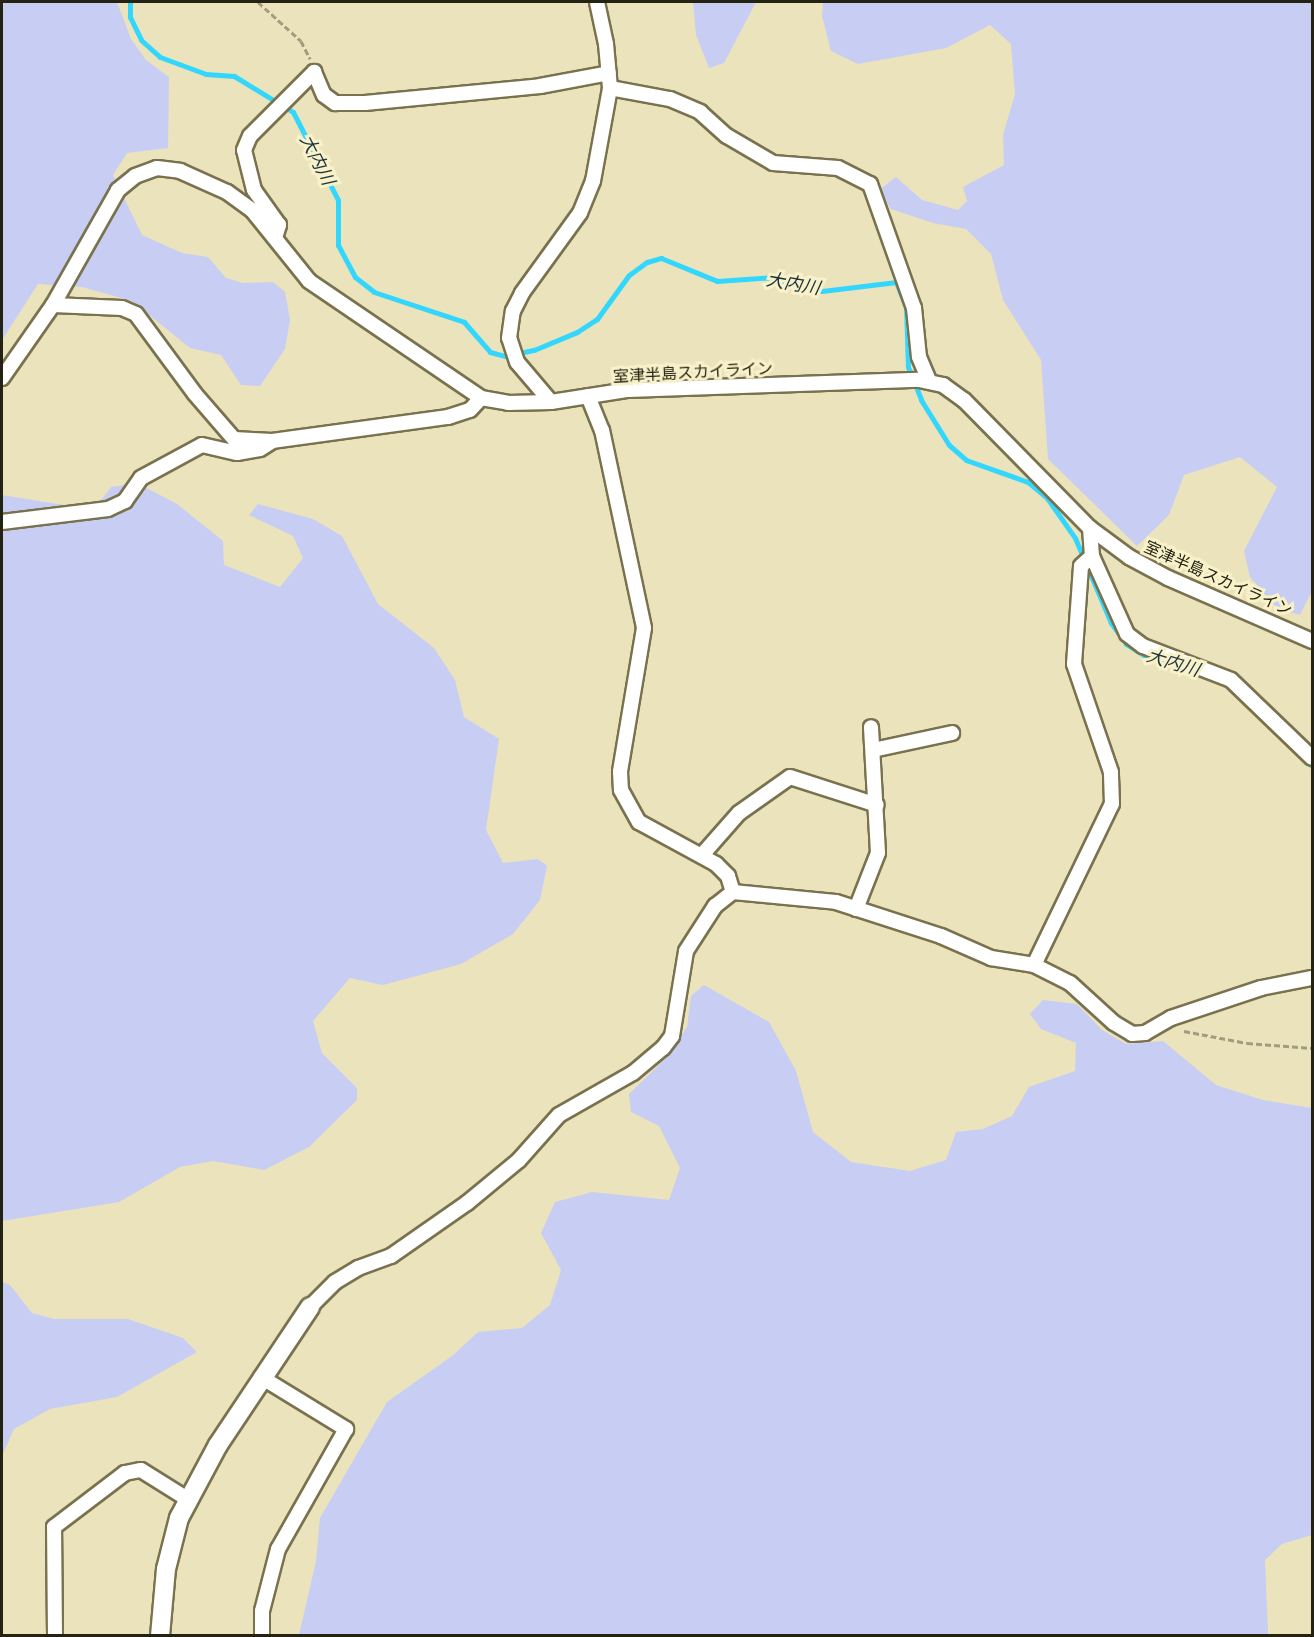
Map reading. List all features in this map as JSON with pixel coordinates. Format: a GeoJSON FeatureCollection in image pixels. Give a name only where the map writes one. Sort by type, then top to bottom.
{"type":"FeatureCollection","features":[{"type":"Feature","properties":{"kind":"street"},"geometry":{"type":"LineString","coordinates":[[551,402],[518,362],[509,338],[513,311],[580,213],[593,181],[610,88],[597,2]]}},
{"type":"Feature","properties":{"kind":"street"},"geometry":{"type":"LineString","coordinates":[[275,238],[279,225],[254,190],[244,150],[250,136],[314,72],[324,95],[335,103],[365,103],[540,86],[609,73]]}},
{"type":"Feature","properties":{"kind":"street"},"geometry":{"type":"LineString","coordinates":[[610,88],[670,99],[700,112],[734,141],[773,163],[838,168],[870,184],[914,308],[919,357],[929,381]]}},
{"type":"Feature","properties":{"kind":"street","name":"室津半島スカイライン"},"geometry":{"type":"LineString","coordinates":[[2,378],[53,305],[118,190],[135,176],[156,168],[180,171],[227,192],[252,210],[309,281],[481,398],[508,403],[551,402],[628,390],[929,381],[943,385],[964,400],[1090,528],[1129,557],[1168,578],[1312,641]]}},
{"type":"Feature","properties":{"kind":"street"},"geometry":{"type":"LineString","coordinates":[[53,305],[122,308],[136,314],[228,434],[243,441],[272,441],[448,417],[470,410],[481,398]]}},
{"type":"Feature","properties":{"kind":"street"},"geometry":{"type":"LineString","coordinates":[[588,396],[602,430],[644,628],[620,772],[621,790],[639,822],[702,855],[728,876],[733,892]]}},
{"type":"Feature","properties":{"kind":"street"},"geometry":{"type":"LineString","coordinates":[[2,522],[108,509],[125,501],[141,478],[202,444],[237,453],[260,449],[272,441]]}},
{"type":"Feature","properties":{"kind":"street"},"geometry":{"type":"LineString","coordinates":[[1034,965],[1112,804],[1111,772],[1078,684],[1074,664],[1090,528]]}},
{"type":"Feature","properties":{"kind":"street"},"geometry":{"type":"LineString","coordinates":[[1087,559],[1127,634],[1143,646],[1231,680],[1312,758]]}},
{"type":"Feature","properties":{"kind":"street"},"geometry":{"type":"LineString","coordinates":[[856,909],[878,853],[871,727]]}},
{"type":"Feature","properties":{"kind":"street"},"geometry":{"type":"LineString","coordinates":[[873,750],[952,733]]}},
{"type":"Feature","properties":{"kind":"street"},"geometry":{"type":"LineString","coordinates":[[702,855],[739,813],[790,777],[877,805]]}},
{"type":"Feature","properties":{"kind":"street"},"geometry":{"type":"LineString","coordinates":[[160,1635],[166,1569],[179,1518],[218,1445],[261,1377],[310,1307],[335,1282],[358,1268],[391,1256],[467,1203],[519,1160],[559,1114],[633,1073],[663,1048],[672,1036],[686,951],[715,906],[733,892],[836,902],[922,929],[991,958],[1034,965],[1070,983],[1114,1023],[1132,1034],[1145,1033],[1172,1018],[1261,988],[1312,978]]}},
{"type":"Feature","properties":{"kind":"street"},"geometry":{"type":"LineString","coordinates":[[261,1377],[346,1429],[278,1549],[262,1611],[262,1635]]}},
{"type":"Feature","properties":{"kind":"street"},"geometry":{"type":"LineString","coordinates":[[56,1635],[54,1527],[125,1473],[141,1470],[189,1500]]}},
{"type":"Feature","properties":{"kind":"path"},"geometry":{"type":"LineString","coordinates":[[258,2],[301,41],[314,72]]}},
{"type":"Feature","properties":{"kind":"path"},"geometry":{"type":"LineString","coordinates":[[1159,1026],[1169,1031],[1247,1043],[1312,1048]]}},
{"type":"Feature","properties":{"kind":"shaded area"},"geometry":{"type":"Polygon","coordinates":[[[2,2],[117,2],[131,39],[146,60],[169,77],[168,148],[127,153],[113,175],[142,235],[182,253],[208,257],[226,278],[243,283],[273,282],[285,292],[290,320],[285,349],[260,386],[241,385],[221,355],[190,348],[132,301],[82,287],[38,284],[2,340],[2,2]]]}},
{"type":"Feature","properties":{"kind":"shaded area"},"geometry":{"type":"Polygon","coordinates":[[[693,2],[756,2],[724,63],[709,68],[696,35],[693,2]]]}},
{"type":"Feature","properties":{"kind":"shaded area"},"geometry":{"type":"Polygon","coordinates":[[[823,2],[1312,2],[1312,591],[1300,615],[1276,608],[1250,577],[1244,551],[1277,487],[1240,457],[1184,475],[1169,515],[1137,546],[1048,459],[1041,360],[1003,300],[991,254],[966,229],[933,223],[891,209],[879,190],[896,177],[922,200],[958,210],[967,201],[963,187],[1004,165],[1003,135],[1015,94],[1011,44],[990,25],[946,48],[858,64],[831,51],[822,16],[823,2]]]}},
{"type":"Feature","properties":{"kind":"shaded area"},"geometry":{"type":"Polygon","coordinates":[[[137,483],[177,504],[223,541],[224,565],[280,587],[303,558],[293,536],[249,515],[258,504],[313,519],[342,536],[378,604],[434,648],[455,680],[464,717],[499,739],[486,830],[503,863],[538,859],[547,866],[540,900],[513,934],[461,964],[383,985],[350,978],[313,1021],[322,1053],[357,1088],[357,1100],[309,1147],[264,1170],[213,1161],[180,1167],[119,1202],[2,1221],[2,495],[82,508],[102,499],[111,487],[137,483]]]}},
{"type":"Feature","properties":{"kind":"shaded area"},"geometry":{"type":"Polygon","coordinates":[[[704,985],[769,1022],[796,1071],[813,1132],[851,1162],[910,1171],[946,1160],[956,1132],[983,1129],[1012,1116],[1029,1087],[1075,1071],[1076,1043],[1041,1029],[1030,1014],[1043,1000],[1077,1004],[1102,1030],[1126,1044],[1163,1041],[1216,1085],[1263,1100],[1312,1108],[1312,1535],[1282,1544],[1265,1560],[1268,1635],[299,1635],[316,1561],[320,1518],[387,1402],[452,1356],[478,1332],[522,1328],[550,1305],[561,1270],[541,1233],[555,1202],[592,1192],[669,1200],[680,1168],[659,1126],[631,1112],[629,1094],[666,1058],[687,1027],[691,996],[704,985]]]}},
{"type":"Feature","properties":{"kind":"shaded area"},"geometry":{"type":"Polygon","coordinates":[[[2,1282],[10,1285],[32,1313],[54,1319],[128,1319],[183,1338],[197,1352],[117,1397],[50,1409],[14,1429],[2,1456],[2,1282]]]}},
{"type":"Feature","properties":{"kind":"waterway","name":"大内川"},"geometry":{"type":"LineString","coordinates":[[130,2],[130,17],[141,40],[160,57],[206,74],[234,76],[293,112],[338,200],[338,245],[355,277],[374,292],[464,322],[490,352],[505,356],[534,350],[577,332],[597,319],[629,275],[647,262],[661,258],[717,281],[774,277],[800,288],[822,291],[896,282],[906,307],[908,367],[921,400],[949,445],[966,460],[1028,482],[1047,498],[1075,538],[1111,623],[1126,644],[1145,656],[1175,665]]}},
{"type":"Feature","properties":{"kind":"waterway","name":"大内川"},"geometry":{"type":"LineString","coordinates":[[1292,748],[1312,766]]}}]}
